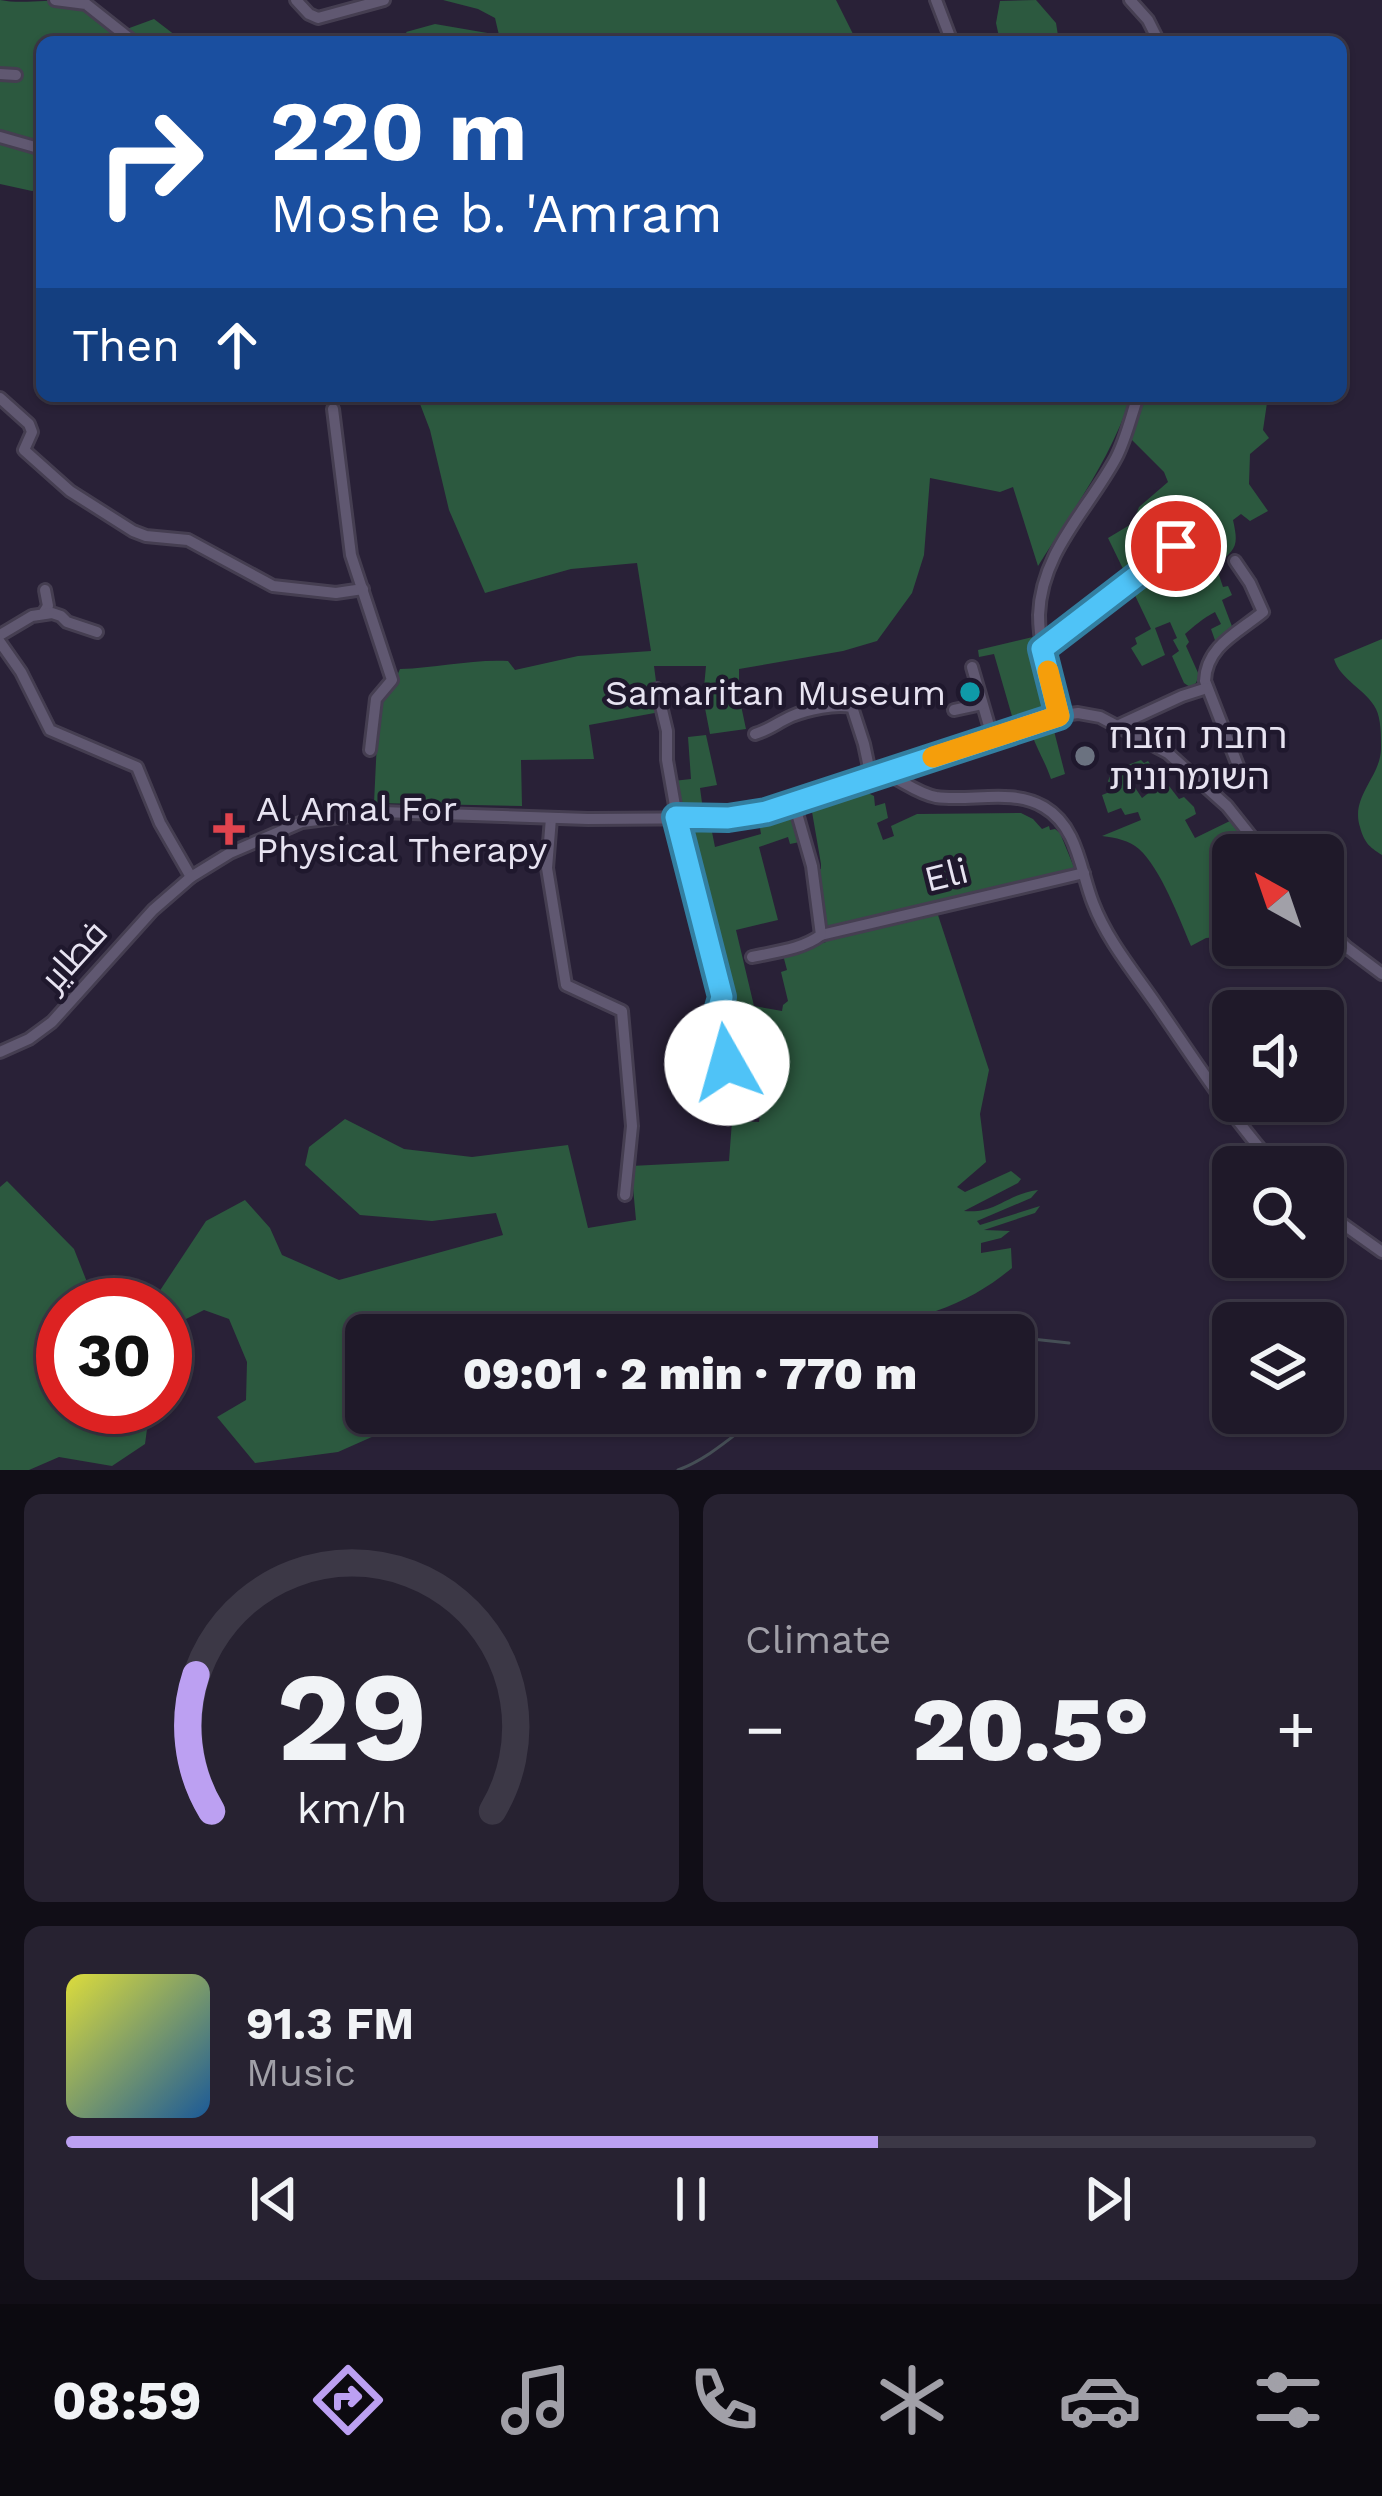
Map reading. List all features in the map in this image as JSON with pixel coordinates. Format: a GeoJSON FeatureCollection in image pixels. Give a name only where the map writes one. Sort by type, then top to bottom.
{"type":"FeatureCollection","features":[{"type":"Feature","properties":{"kind":"street"},"geometry":{"type":"LineString","coordinates":[[55,0],[86,4],[126,36]]}},
{"type":"Feature","properties":{"kind":"street"},"geometry":{"type":"LineString","coordinates":[[296,0],[318,18],[384,0]]}},
{"type":"Feature","properties":{"kind":"street"},"geometry":{"type":"LineString","coordinates":[[936,0],[950,36]]}},
{"type":"Feature","properties":{"kind":"street"},"geometry":{"type":"LineString","coordinates":[[1130,0],[1156,36]]}},
{"type":"Feature","properties":{"kind":"street"},"geometry":{"type":"LineString","coordinates":[[0,74],[16,75]]}},
{"type":"Feature","properties":{"kind":"street"},"geometry":{"type":"LineString","coordinates":[[0,137],[36,146]]}},
{"type":"Feature","properties":{"kind":"street"},"geometry":{"type":"LineString","coordinates":[[0,398],[29,424],[32,432],[24,450],[70,491],[133,531],[188,540],[274,586],[336,593],[363,589]]}},
{"type":"Feature","properties":{"kind":"street"},"geometry":{"type":"LineString","coordinates":[[1136,402],[1118,455],[1066,534],[1043,582],[1042,649],[1059,716],[1093,714],[1168,752],[1249,834]]}},
{"type":"Feature","properties":{"kind":"street"},"geometry":{"type":"LineString","coordinates":[[333,409],[351,555],[392,680],[376,699],[370,750]]}},
{"type":"Feature","properties":{"kind":"street"},"geometry":{"type":"LineString","coordinates":[[1042,649],[1176,546]]}},
{"type":"Feature","properties":{"kind":"street"},"geometry":{"type":"LineString","coordinates":[[1234,561],[1263,612],[1237,630],[1205,667],[1207,688],[1244,781]]}},
{"type":"Feature","properties":{"kind":"street"},"geometry":{"type":"LineString","coordinates":[[43,614],[48,605],[45,590]]}},
{"type":"Feature","properties":{"kind":"street"},"geometry":{"type":"LineString","coordinates":[[97,632],[62,616],[43,614],[13,626],[0,639],[50,730],[137,767],[186,881]]}},
{"type":"Feature","properties":{"kind":"street"},"geometry":{"type":"LineString","coordinates":[[972,667],[992,736]]}},
{"type":"Feature","properties":{"kind":"street"},"geometry":{"type":"LineString","coordinates":[[657,688],[667,731],[676,817],[722,997],[718,1011],[722,1033],[727,1063],[722,1072],[681,1073],[680,1036],[694,1030],[722,1033]]}},
{"type":"Feature","properties":{"kind":"street"},"geometry":{"type":"LineString","coordinates":[[1117,726],[1207,688]]}},
{"type":"Feature","properties":{"kind":"street"},"geometry":{"type":"LineString","coordinates":[[954,710],[982,704]]}},
{"type":"Feature","properties":{"kind":"street"},"geometry":{"type":"LineString","coordinates":[[754,734],[792,716],[852,707],[877,776],[890,775],[931,796],[1015,798],[1053,813],[1066,829],[1095,907],[1112,938],[1213,1087],[1259,1146]]}},
{"type":"Feature","properties":{"kind":"street","name":"فطاير"},"geometry":{"type":"LineString","coordinates":[[0,1052],[52,1022],[153,910],[186,881],[230,853],[308,821],[378,812],[738,818],[1059,716]]}},
{"type":"Feature","properties":{"kind":"street"},"geometry":{"type":"LineString","coordinates":[[794,803],[812,866],[821,935]]}},
{"type":"Feature","properties":{"kind":"street"},"geometry":{"type":"LineString","coordinates":[[551,818],[548,868],[566,985],[622,1011],[632,1126],[625,1196]]}},
{"type":"Feature","properties":{"kind":"street","name":"Eli"},"geometry":{"type":"LineString","coordinates":[[752,957],[806,944],[821,935],[1084,873]]}},
{"type":"Feature","properties":{"kind":"street"},"geometry":{"type":"LineString","coordinates":[[1344,945],[1382,974]]}},
{"type":"Feature","properties":{"kind":"street"},"geometry":{"type":"LineString","coordinates":[[1344,1225],[1382,1252]]}},
{"type":"Feature","properties":{"kind":"green space"},"geometry":{"type":"Polygon","coordinates":[[[0,0],[66,0],[113,34],[154,19],[176,36],[36,36],[36,190],[0,184],[0,0]]]}},
{"type":"Feature","properties":{"kind":"green space"},"geometry":{"type":"Polygon","coordinates":[[[443,0],[836,0],[854,36],[408,36],[406,32],[435,24],[499,35],[495,18],[443,0]]]}},
{"type":"Feature","properties":{"kind":"green space"},"geometry":{"type":"Polygon","coordinates":[[[1036,0],[1056,23],[1058,36],[999,36],[1000,1],[1036,0]]]}},
{"type":"Feature","properties":{"kind":"green space"},"geometry":{"type":"Polygon","coordinates":[[[419,402],[1129,402],[1102,462],[1038,566],[1013,487],[1000,492],[930,478],[924,555],[912,593],[877,641],[739,669],[746,729],[710,734],[703,698],[706,666],[654,666],[660,712],[589,725],[594,759],[521,760],[522,806],[374,803],[379,699],[400,669],[508,661],[515,670],[578,656],[651,651],[637,563],[571,569],[485,593],[449,510],[419,402]]]}},
{"type":"Feature","properties":{"kind":"green space"},"geometry":{"type":"Polygon","coordinates":[[[1142,402],[1267,402],[1263,430],[1269,438],[1250,454],[1249,484],[1268,511],[1250,521],[1241,514],[1233,520],[1234,546],[1216,566],[1223,587],[1228,586],[1232,595],[1222,600],[1233,629],[1217,646],[1211,629],[1221,624],[1215,612],[1185,634],[1199,675],[1190,687],[1172,656],[1179,651],[1170,622],[1155,628],[1165,655],[1142,666],[1131,648],[1137,644],[1135,638],[1151,629],[1131,587],[1149,573],[1159,584],[1174,573],[1165,561],[1178,548],[1128,579],[1108,538],[1133,523],[1139,507],[1168,482],[1130,438],[1142,402]]]}},
{"type":"Feature","properties":{"kind":"green space"},"geometry":{"type":"Polygon","coordinates":[[[1037,636],[1053,712],[1014,723],[994,654],[979,657],[978,650],[1037,636]]]}},
{"type":"Feature","properties":{"kind":"green space"},"geometry":{"type":"Polygon","coordinates":[[[1382,639],[1382,855],[1365,840],[1358,816],[1380,757],[1379,717],[1372,702],[1334,659],[1382,639]]]}},
{"type":"Feature","properties":{"kind":"green space"},"geometry":{"type":"Polygon","coordinates":[[[1052,723],[1065,774],[1051,779],[1030,729],[1052,723]]]}},
{"type":"Feature","properties":{"kind":"green space"},"geometry":{"type":"Polygon","coordinates":[[[706,735],[717,785],[700,788],[703,810],[688,811],[680,806],[673,781],[691,779],[688,737],[706,735]]]}},
{"type":"Feature","properties":{"kind":"green space"},"geometry":{"type":"Polygon","coordinates":[[[1148,761],[1151,765],[1130,780],[1142,798],[1159,781],[1179,799],[1184,797],[1196,814],[1185,820],[1195,838],[1234,819],[1246,834],[1212,834],[1212,938],[1191,946],[1147,858],[1131,843],[1102,836],[1141,820],[1138,812],[1125,815],[1121,808],[1108,813],[1102,795],[1112,791],[1108,781],[1112,771],[1148,761]]]}},
{"type":"Feature","properties":{"kind":"green space"},"geometry":{"type":"Polygon","coordinates":[[[868,793],[874,796],[875,806],[885,803],[888,818],[877,823],[883,840],[894,836],[891,826],[917,814],[1021,813],[1042,829],[1049,826],[1060,833],[1076,872],[826,931],[811,806],[868,793]]]}},
{"type":"Feature","properties":{"kind":"green space"},"geometry":{"type":"Polygon","coordinates":[[[792,808],[800,842],[790,844],[788,837],[759,847],[778,920],[736,930],[754,1006],[782,1011],[788,1001],[781,972],[787,970],[783,955],[825,939],[932,912],[938,915],[989,1070],[980,1114],[986,1162],[957,1187],[965,1192],[1011,1171],[1021,1179],[964,1211],[985,1210],[1038,1190],[1031,1198],[977,1221],[980,1225],[1040,1206],[1035,1213],[984,1230],[1010,1231],[981,1243],[981,1253],[1011,1248],[1012,1268],[976,1293],[926,1314],[345,1314],[345,1434],[378,1434],[338,1452],[255,1463],[217,1417],[246,1400],[247,1362],[229,1319],[204,1310],[192,1316],[192,1278],[168,1278],[206,1221],[245,1200],[270,1228],[282,1255],[339,1280],[503,1235],[496,1213],[432,1221],[360,1215],[305,1165],[309,1147],[345,1119],[404,1149],[472,1157],[568,1145],[588,1228],[636,1220],[631,1166],[729,1161],[732,1121],[759,1122],[763,1093],[733,1075],[722,1016],[730,998],[684,833],[692,823],[710,822],[715,847],[761,834],[758,816],[792,808]]]}},
{"type":"Feature","properties":{"kind":"green space"},"geometry":{"type":"Polygon","coordinates":[[[7,1181],[74,1249],[85,1278],[36,1278],[36,1434],[146,1434],[145,1444],[112,1466],[59,1457],[29,1470],[0,1470],[0,1187],[7,1181]]]}},
{"type":"Feature","properties":{"kind":"waterway"},"geometry":{"type":"LineString","coordinates":[[1035,1339],[1069,1343]]}},
{"type":"Feature","properties":{"kind":"waterway"},"geometry":{"type":"LineString","coordinates":[[678,1470],[737,1434]]}},
{"type":"Feature","properties":{"kind":"slow traffic"},"geometry":{"type":"LineString","coordinates":[[933,757],[1059,716],[1048,671]]}},
{"type":"Feature","properties":{"kind":"place","name":"Samaritan Museum"},"geometry":{"type":"Point","coordinates":[970,692]}},
{"type":"Feature","properties":{"kind":"place","name":"רחבת הזבח השומרונית"},"geometry":{"type":"Point","coordinates":[1085,756]}},
{"type":"Feature","properties":{"kind":"place","name":"Al Amal For Physical Therapy"},"geometry":{"type":"Point","coordinates":[229,829]}},
{"type":"Feature","properties":{"kind":"route"},"geometry":{"type":"LineString","coordinates":[[727,1063],[718,1011],[722,997],[676,817],[728,818],[766,812],[1059,716],[1042,649],[1176,546]]}}]}
